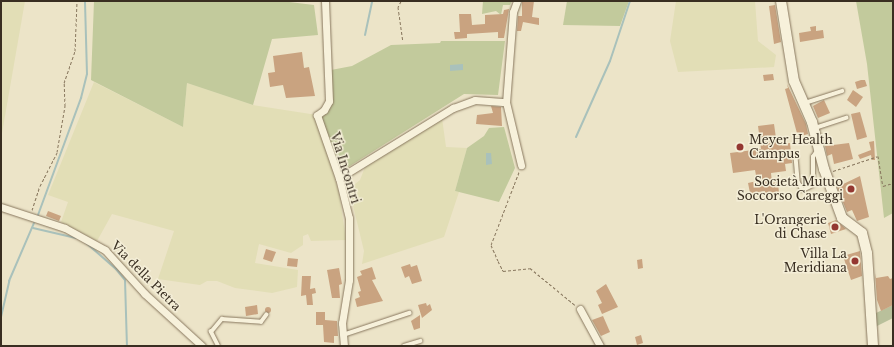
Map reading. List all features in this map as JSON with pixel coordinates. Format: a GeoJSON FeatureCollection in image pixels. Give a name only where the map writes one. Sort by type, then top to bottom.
{"type":"FeatureCollection","features":[{"type":"Feature","properties":{"kind":"street","name":"Via Incontri"},"geometry":{"type":"LineString","coordinates":[[325,1],[329,101],[324,110],[317,115],[339,178],[349,218],[351,248],[342,323],[344,346]]}},
{"type":"Feature","properties":{"kind":"street"},"geometry":{"type":"LineString","coordinates":[[517,1],[513,12],[506,102],[521,165]]}},
{"type":"Feature","properties":{"kind":"street"},"geometry":{"type":"LineString","coordinates":[[781,1],[794,81],[814,129],[825,173],[842,218],[862,233],[867,253],[873,346]]}},
{"type":"Feature","properties":{"kind":"street"},"geometry":{"type":"LineString","coordinates":[[339,178],[453,108],[475,100],[506,102]]}},
{"type":"Feature","properties":{"kind":"street","name":"Via della Pietra"},"geometry":{"type":"LineString","coordinates":[[1,207],[65,228],[105,250],[146,294],[202,346]]}},
{"type":"Feature","properties":{"kind":"street"},"geometry":{"type":"LineString","coordinates":[[580,309],[600,346]]}},
{"type":"Feature","properties":{"kind":"lane"},"geometry":{"type":"LineString","coordinates":[[804,103],[842,91]]}},
{"type":"Feature","properties":{"kind":"lane"},"geometry":{"type":"LineString","coordinates":[[814,129],[846,118]]}},
{"type":"Feature","properties":{"kind":"lane"},"geometry":{"type":"LineString","coordinates":[[796,157],[798,182],[803,190],[813,185],[813,156],[818,148]]}},
{"type":"Feature","properties":{"kind":"lane"},"geometry":{"type":"LineString","coordinates":[[343,335],[410,312]]}},
{"type":"Feature","properties":{"kind":"lane"},"geometry":{"type":"LineString","coordinates":[[218,346],[211,332],[222,319],[261,322],[266,315]]}},
{"type":"Feature","properties":{"kind":"lane"},"geometry":{"type":"LineString","coordinates":[[404,346],[420,341]]}},
{"type":"Feature","properties":{"kind":"path"},"geometry":{"type":"LineString","coordinates":[[31,216],[40,186],[56,152],[65,106],[64,82],[75,51],[77,1]]}},
{"type":"Feature","properties":{"kind":"path"},"geometry":{"type":"LineString","coordinates":[[401,1],[398,7],[403,41]]}},
{"type":"Feature","properties":{"kind":"path"},"geometry":{"type":"LineString","coordinates":[[825,173],[878,156],[883,186],[893,183]]}},
{"type":"Feature","properties":{"kind":"path"},"geometry":{"type":"LineString","coordinates":[[521,165],[491,245],[493,250],[503,271],[530,268],[580,309]]}},
{"type":"Feature","properties":{"kind":"shaded area"},"geometry":{"type":"Polygon","coordinates":[[[1,1],[25,1],[1,139],[1,1]]]}},
{"type":"Feature","properties":{"kind":"shaded area"},"geometry":{"type":"Polygon","coordinates":[[[676,1],[755,1],[758,41],[776,55],[774,67],[678,72],[670,41],[676,1]]]}},
{"type":"Feature","properties":{"kind":"shaded area"},"geometry":{"type":"Polygon","coordinates":[[[94,82],[183,127],[187,83],[253,105],[317,115],[339,193],[346,240],[311,241],[308,234],[303,236],[303,245],[291,253],[259,244],[255,263],[298,270],[297,287],[272,293],[235,288],[217,281],[207,281],[200,285],[158,279],[174,231],[112,214],[97,241],[61,222],[68,202],[48,195],[94,82]]]}},
{"type":"Feature","properties":{"kind":"shaded area"},"geometry":{"type":"Polygon","coordinates":[[[442,118],[446,147],[467,148],[455,191],[459,192],[444,237],[362,264],[364,251],[349,189],[360,180],[365,167],[442,118]]]}},
{"type":"Feature","properties":{"kind":"green space"},"geometry":{"type":"Polygon","coordinates":[[[94,1],[281,1],[314,5],[318,35],[272,39],[253,105],[187,83],[183,127],[91,80],[94,1]]]}},
{"type":"Feature","properties":{"kind":"green space"},"geometry":{"type":"Polygon","coordinates":[[[483,1],[512,1],[510,5],[503,5],[501,15],[496,11],[482,14],[483,1]]]}},
{"type":"Feature","properties":{"kind":"green space"},"geometry":{"type":"Polygon","coordinates":[[[567,1],[629,1],[620,26],[563,25],[567,1]]]}},
{"type":"Feature","properties":{"kind":"green space"},"geometry":{"type":"Polygon","coordinates":[[[856,1],[893,1],[893,213],[884,218],[867,64],[856,1]]]}},
{"type":"Feature","properties":{"kind":"green space"},"geometry":{"type":"Polygon","coordinates":[[[441,41],[505,41],[498,95],[464,94],[342,171],[320,116],[327,110],[331,70],[352,66],[391,45],[440,43],[441,41]]]}},
{"type":"Feature","properties":{"kind":"green space"},"geometry":{"type":"Polygon","coordinates":[[[504,127],[515,168],[499,202],[455,191],[467,148],[484,136],[489,128],[504,127]]]}},
{"type":"Feature","properties":{"kind":"green space"},"geometry":{"type":"Polygon","coordinates":[[[893,305],[893,318],[875,327],[876,313],[893,305]]]}},
{"type":"Feature","properties":{"kind":"water"},"geometry":{"type":"Polygon","coordinates":[[[463,64],[463,70],[450,71],[450,65],[463,64]]]}},
{"type":"Feature","properties":{"kind":"water"},"geometry":{"type":"Polygon","coordinates":[[[486,153],[491,153],[492,164],[486,165],[486,153]]]}},
{"type":"Feature","properties":{"kind":"building"},"geometry":{"type":"Polygon","coordinates":[[[522,1],[534,1],[532,17],[539,18],[539,25],[523,22],[521,31],[517,31],[518,16],[522,16],[522,1]]]}},
{"type":"Feature","properties":{"kind":"building"},"geometry":{"type":"Polygon","coordinates":[[[775,5],[781,42],[774,44],[769,6],[775,5]]]}},
{"type":"Feature","properties":{"kind":"building"},"geometry":{"type":"Polygon","coordinates":[[[509,9],[504,38],[498,38],[498,32],[467,34],[467,38],[455,39],[454,32],[460,32],[459,14],[471,14],[472,25],[485,24],[485,15],[503,14],[504,10],[509,9]]]}},
{"type":"Feature","properties":{"kind":"building"},"geometry":{"type":"Polygon","coordinates":[[[816,26],[816,31],[823,30],[824,38],[800,42],[799,33],[811,31],[810,27],[816,26]]]}},
{"type":"Feature","properties":{"kind":"building"},"geometry":{"type":"Polygon","coordinates":[[[302,52],[304,68],[309,67],[315,96],[286,98],[283,85],[270,87],[268,73],[275,72],[273,56],[302,52]]]}},
{"type":"Feature","properties":{"kind":"building"},"geometry":{"type":"Polygon","coordinates":[[[773,74],[774,80],[764,81],[763,75],[773,74]]]}},
{"type":"Feature","properties":{"kind":"building"},"geometry":{"type":"Polygon","coordinates":[[[865,80],[867,86],[857,89],[855,82],[865,80]]]}},
{"type":"Feature","properties":{"kind":"building"},"geometry":{"type":"Polygon","coordinates":[[[787,84],[806,124],[808,134],[798,137],[785,89],[788,88],[787,84]]]}},
{"type":"Feature","properties":{"kind":"building"},"geometry":{"type":"Polygon","coordinates":[[[853,90],[863,97],[856,107],[847,100],[853,90]]]}},
{"type":"Feature","properties":{"kind":"building"},"geometry":{"type":"Polygon","coordinates":[[[824,100],[830,113],[818,118],[813,106],[824,100]]]}},
{"type":"Feature","properties":{"kind":"building"},"geometry":{"type":"Polygon","coordinates":[[[491,106],[501,107],[502,126],[476,124],[477,115],[493,113],[491,106]]]}},
{"type":"Feature","properties":{"kind":"building"},"geometry":{"type":"Polygon","coordinates":[[[860,112],[867,137],[857,140],[851,114],[860,112]]]}},
{"type":"Feature","properties":{"kind":"building"},"geometry":{"type":"Polygon","coordinates":[[[774,124],[777,145],[790,143],[792,163],[785,164],[786,171],[771,173],[772,183],[778,182],[779,193],[765,195],[765,191],[750,193],[748,183],[757,181],[755,170],[733,173],[730,153],[761,149],[758,126],[774,124]]]}},
{"type":"Feature","properties":{"kind":"building"},"geometry":{"type":"Polygon","coordinates":[[[874,141],[875,160],[872,160],[871,155],[860,159],[858,155],[871,150],[869,142],[874,141]]]}},
{"type":"Feature","properties":{"kind":"building"},"geometry":{"type":"Polygon","coordinates":[[[849,143],[853,159],[834,164],[832,154],[827,156],[825,146],[849,143]]]}},
{"type":"Feature","properties":{"kind":"building"},"geometry":{"type":"Polygon","coordinates":[[[860,176],[869,217],[857,221],[852,210],[847,212],[837,187],[860,176]]]}},
{"type":"Feature","properties":{"kind":"building"},"geometry":{"type":"Polygon","coordinates":[[[48,211],[61,216],[59,221],[46,216],[48,211]]]}},
{"type":"Feature","properties":{"kind":"building","name":"L'Orangerie di Chase"},"geometry":{"type":"Polygon","coordinates":[[[836,220],[846,229],[831,234],[828,223],[836,220]]]}},
{"type":"Feature","properties":{"kind":"building"},"geometry":{"type":"Polygon","coordinates":[[[266,249],[276,252],[272,262],[263,259],[266,249]]]}},
{"type":"Feature","properties":{"kind":"building","name":"Villa La Meridiana"},"geometry":{"type":"Polygon","coordinates":[[[860,251],[862,276],[851,280],[843,256],[860,251]]]}},
{"type":"Feature","properties":{"kind":"building"},"geometry":{"type":"Polygon","coordinates":[[[288,258],[298,259],[297,267],[287,266],[288,258]]]}},
{"type":"Feature","properties":{"kind":"building"},"geometry":{"type":"Polygon","coordinates":[[[642,259],[643,268],[638,269],[637,260],[642,259]]]}},
{"type":"Feature","properties":{"kind":"building"},"geometry":{"type":"Polygon","coordinates":[[[410,264],[411,267],[417,265],[422,281],[412,284],[409,276],[405,278],[401,267],[410,264]]]}},
{"type":"Feature","properties":{"kind":"building"},"geometry":{"type":"Polygon","coordinates":[[[372,267],[376,279],[372,280],[383,301],[357,307],[355,299],[360,297],[358,292],[361,291],[357,277],[362,275],[360,271],[372,267]]]}},
{"type":"Feature","properties":{"kind":"building"},"geometry":{"type":"Polygon","coordinates":[[[339,268],[342,284],[339,285],[340,298],[332,298],[327,270],[339,268]]]}},
{"type":"Feature","properties":{"kind":"building"},"geometry":{"type":"Polygon","coordinates":[[[875,273],[876,278],[888,276],[890,279],[893,278],[893,305],[881,311],[877,300],[875,273]]]}},
{"type":"Feature","properties":{"kind":"building"},"geometry":{"type":"Polygon","coordinates":[[[302,276],[311,276],[310,289],[315,288],[316,293],[312,294],[313,305],[307,305],[306,295],[301,296],[302,276]]]}},
{"type":"Feature","properties":{"kind":"building"},"geometry":{"type":"Polygon","coordinates":[[[606,284],[618,307],[602,314],[598,305],[602,303],[596,291],[606,284]]]}},
{"type":"Feature","properties":{"kind":"building"},"geometry":{"type":"Polygon","coordinates":[[[426,303],[427,306],[430,304],[432,310],[422,318],[418,305],[426,303]]]}},
{"type":"Feature","properties":{"kind":"building"},"geometry":{"type":"Polygon","coordinates":[[[257,305],[258,314],[246,316],[245,307],[257,305]]]}},
{"type":"Feature","properties":{"kind":"building"},"geometry":{"type":"Polygon","coordinates":[[[268,307],[271,310],[268,313],[265,310],[268,307]]]}},
{"type":"Feature","properties":{"kind":"building"},"geometry":{"type":"Polygon","coordinates":[[[316,312],[325,312],[325,320],[337,321],[338,336],[334,336],[334,343],[324,342],[323,325],[316,325],[316,312]]]}},
{"type":"Feature","properties":{"kind":"building"},"geometry":{"type":"Polygon","coordinates":[[[420,315],[420,328],[414,330],[411,321],[420,315]]]}},
{"type":"Feature","properties":{"kind":"building"},"geometry":{"type":"Polygon","coordinates":[[[603,316],[610,332],[601,336],[592,320],[603,316]]]}},
{"type":"Feature","properties":{"kind":"building"},"geometry":{"type":"Polygon","coordinates":[[[641,335],[643,343],[637,345],[635,337],[641,335]]]}},
{"type":"Feature","properties":{"kind":"waterway"},"geometry":{"type":"LineString","coordinates":[[38,215],[81,98],[87,74],[85,1]]}},
{"type":"Feature","properties":{"kind":"waterway"},"geometry":{"type":"LineString","coordinates":[[365,35],[372,1]]}},
{"type":"Feature","properties":{"kind":"waterway"},"geometry":{"type":"LineString","coordinates":[[576,137],[610,61],[630,1]]}},
{"type":"Feature","properties":{"kind":"waterway"},"geometry":{"type":"LineString","coordinates":[[1,317],[9,281],[34,223]]}},
{"type":"Feature","properties":{"kind":"waterway"},"geometry":{"type":"LineString","coordinates":[[33,228],[76,238]]}},
{"type":"Feature","properties":{"kind":"waterway"},"geometry":{"type":"LineString","coordinates":[[85,242],[116,269],[125,280],[127,346]]}},
{"type":"Feature","properties":{"kind":"place","name":"Meyer Health Campus"},"geometry":{"type":"Point","coordinates":[740,147]}},
{"type":"Feature","properties":{"kind":"place","name":"Società Mutuo Soccorso Careggi"},"geometry":{"type":"Point","coordinates":[851,189]}},
{"type":"Feature","properties":{"kind":"place","name":"L'Orangerie di Chase"},"geometry":{"type":"Point","coordinates":[835,227]}},
{"type":"Feature","properties":{"kind":"place","name":"Villa La Meridiana"},"geometry":{"type":"Point","coordinates":[855,261]}}]}
